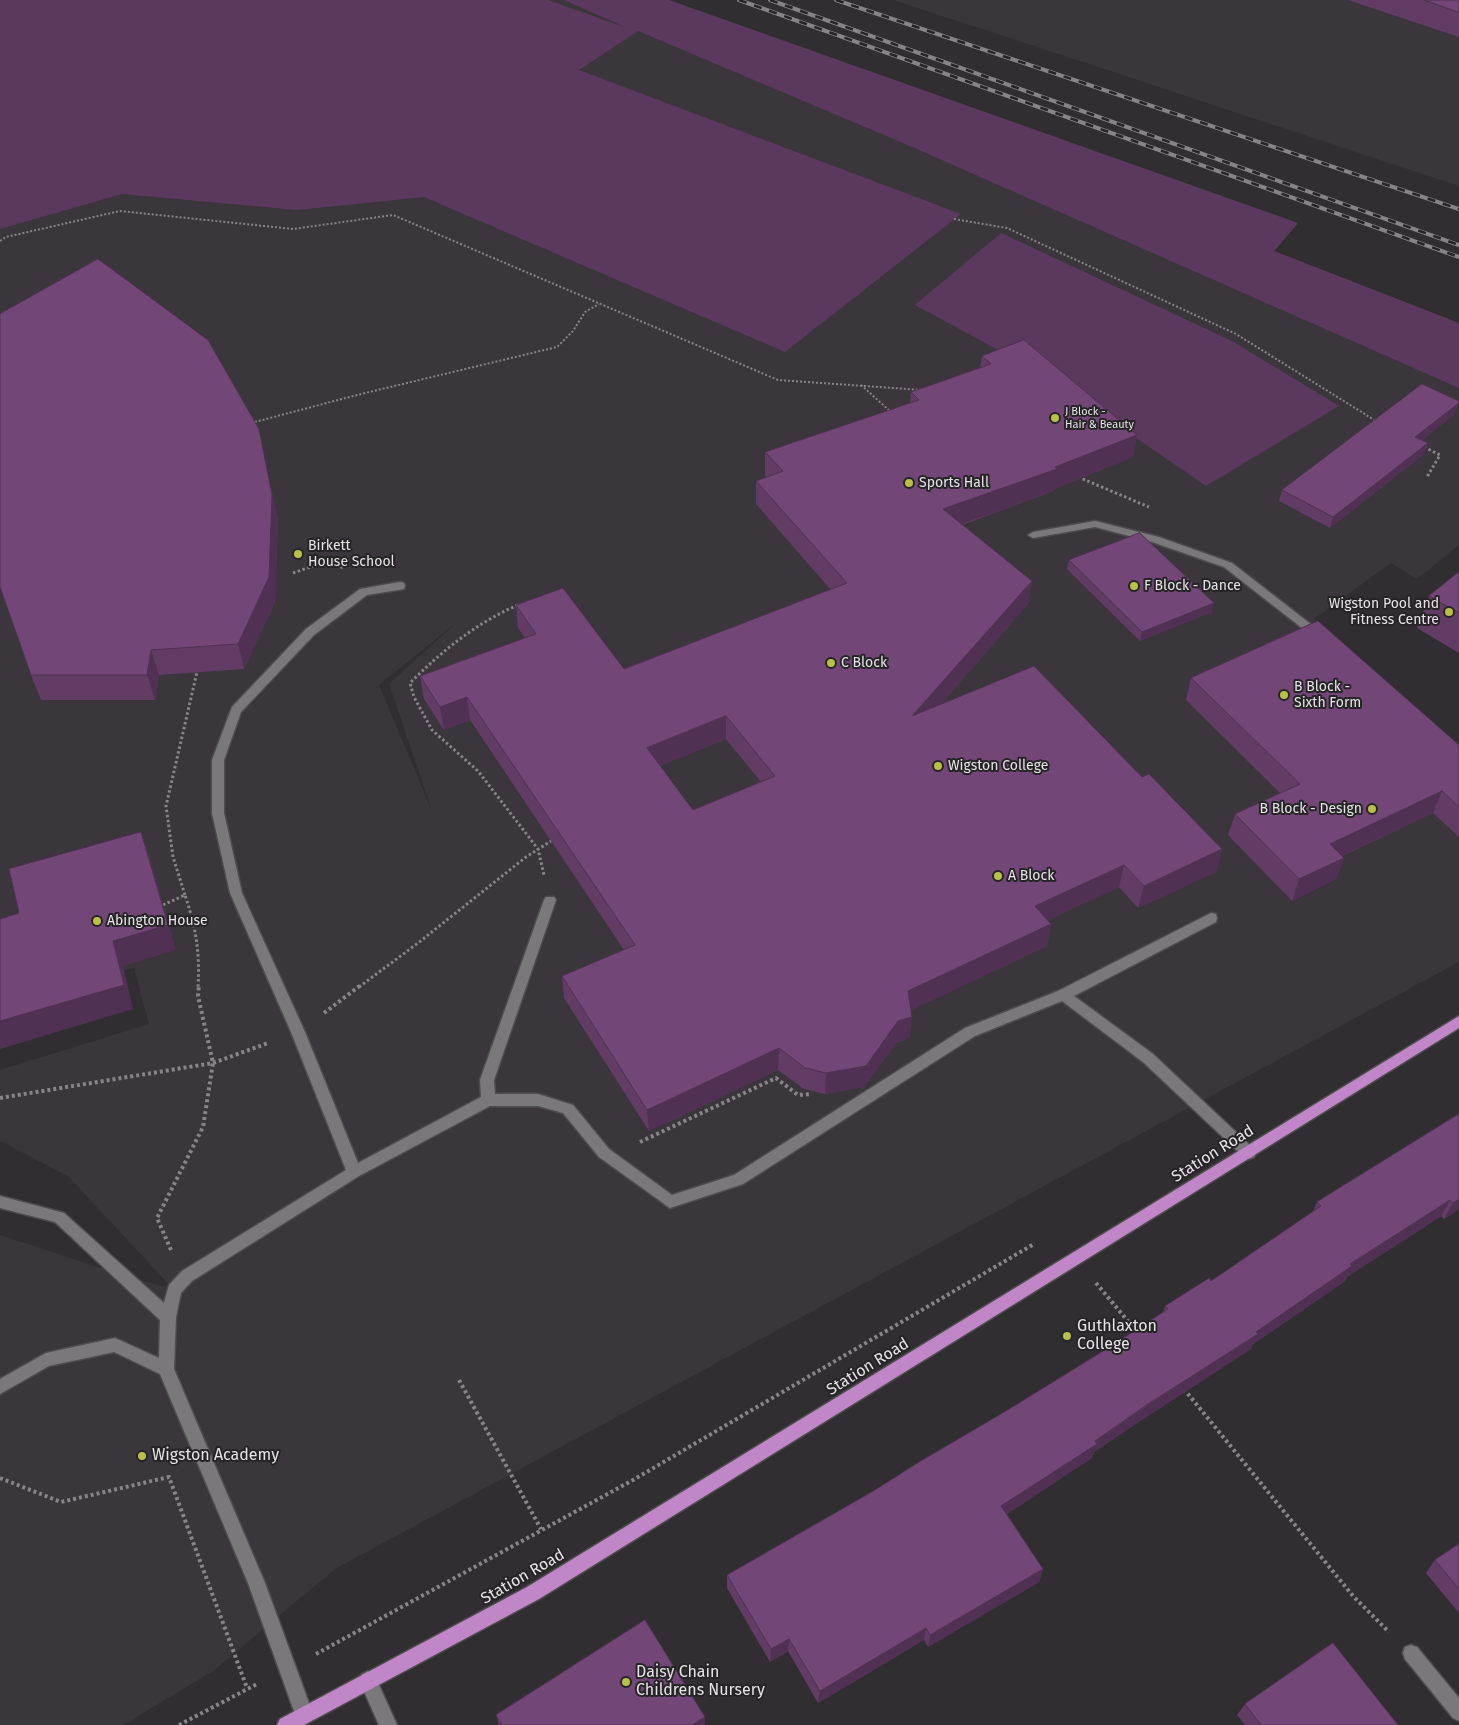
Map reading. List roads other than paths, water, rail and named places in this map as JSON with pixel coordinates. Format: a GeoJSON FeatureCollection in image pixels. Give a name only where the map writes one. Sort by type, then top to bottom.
{"type":"FeatureCollection","features":[{"type":"Feature","properties":{"kind":"main road","name":"Station Road"},"geometry":{"type":"LineString","coordinates":[[286,1725],[533,1594],[1249,1153],[1459,1021]]}},
{"type":"Feature","properties":{"kind":"street"},"geometry":{"type":"LineString","coordinates":[[1032,536],[1095,524],[1164,542],[1228,565],[1327,643]]}},
{"type":"Feature","properties":{"kind":"street"},"geometry":{"type":"LineString","coordinates":[[354,1172],[298,1032],[236,893],[218,813],[218,760],[236,710],[310,632],[364,592],[400,586]]}},
{"type":"Feature","properties":{"kind":"street"},"geometry":{"type":"LineString","coordinates":[[488,1100],[487,1080],[550,900]]}},
{"type":"Feature","properties":{"kind":"street"},"geometry":{"type":"LineString","coordinates":[[304,1714],[290,1669],[216,1483],[166,1369],[168,1317],[174,1290],[187,1276],[354,1172],[488,1100],[538,1100],[568,1109],[604,1153],[670,1202],[738,1180],[970,1032],[1063,995],[1211,918]]}},
{"type":"Feature","properties":{"kind":"street"},"geometry":{"type":"LineString","coordinates":[[1063,995],[1148,1058],[1249,1153]]}},
{"type":"Feature","properties":{"kind":"street"},"geometry":{"type":"LineString","coordinates":[[0,1202],[60,1217],[168,1317]]}},
{"type":"Feature","properties":{"kind":"street"},"geometry":{"type":"LineString","coordinates":[[0,1388],[46,1360],[115,1345],[166,1369]]}},
{"type":"Feature","properties":{"kind":"street"},"geometry":{"type":"LineString","coordinates":[[1411,1653],[1459,1712]]}},
{"type":"Feature","properties":{"kind":"street"},"geometry":{"type":"LineString","coordinates":[[368,1680],[388,1725]]}},
{"type":"Feature","properties":{"kind":"railway"},"geometry":{"type":"LineString","coordinates":[[739,0],[1459,257]]}},
{"type":"Feature","properties":{"kind":"railway"},"geometry":{"type":"LineString","coordinates":[[770,0],[1459,245]]}},
{"type":"Feature","properties":{"kind":"railway"},"geometry":{"type":"LineString","coordinates":[[836,0],[1459,209]]}},
{"type":"Feature","properties":{"kind":"place","name":"J Block - Hair & Beauty"},"geometry":{"type":"Point","coordinates":[1055,418]}},
{"type":"Feature","properties":{"kind":"place","name":"Sports Hall"},"geometry":{"type":"Point","coordinates":[909,483]}},
{"type":"Feature","properties":{"kind":"place","name":"Birkett House School"},"geometry":{"type":"Point","coordinates":[298,554]}},
{"type":"Feature","properties":{"kind":"place","name":"F Block - Dance"},"geometry":{"type":"Point","coordinates":[1134,586]}},
{"type":"Feature","properties":{"kind":"place","name":"Wigston Pool and Fitness Centre"},"geometry":{"type":"Point","coordinates":[1449,612]}},
{"type":"Feature","properties":{"kind":"place","name":"C Block"},"geometry":{"type":"Point","coordinates":[831,663]}},
{"type":"Feature","properties":{"kind":"place","name":"B Block - Sixth Form"},"geometry":{"type":"Point","coordinates":[1284,695]}},
{"type":"Feature","properties":{"kind":"place","name":"Wigston College"},"geometry":{"type":"Point","coordinates":[938,766]}},
{"type":"Feature","properties":{"kind":"place","name":"B Block - Design"},"geometry":{"type":"Point","coordinates":[1372,809]}},
{"type":"Feature","properties":{"kind":"place","name":"A Block"},"geometry":{"type":"Point","coordinates":[998,876]}},
{"type":"Feature","properties":{"kind":"place","name":"Abington House"},"geometry":{"type":"Point","coordinates":[97,921]}},
{"type":"Feature","properties":{"kind":"place","name":"Guthlaxton College"},"geometry":{"type":"Point","coordinates":[1067,1336]}},
{"type":"Feature","properties":{"kind":"place","name":"Wigston Academy"},"geometry":{"type":"Point","coordinates":[142,1456]}},
{"type":"Feature","properties":{"kind":"place","name":"Daisy Chain Childrens Nursery"},"geometry":{"type":"Point","coordinates":[626,1682]}}]}
